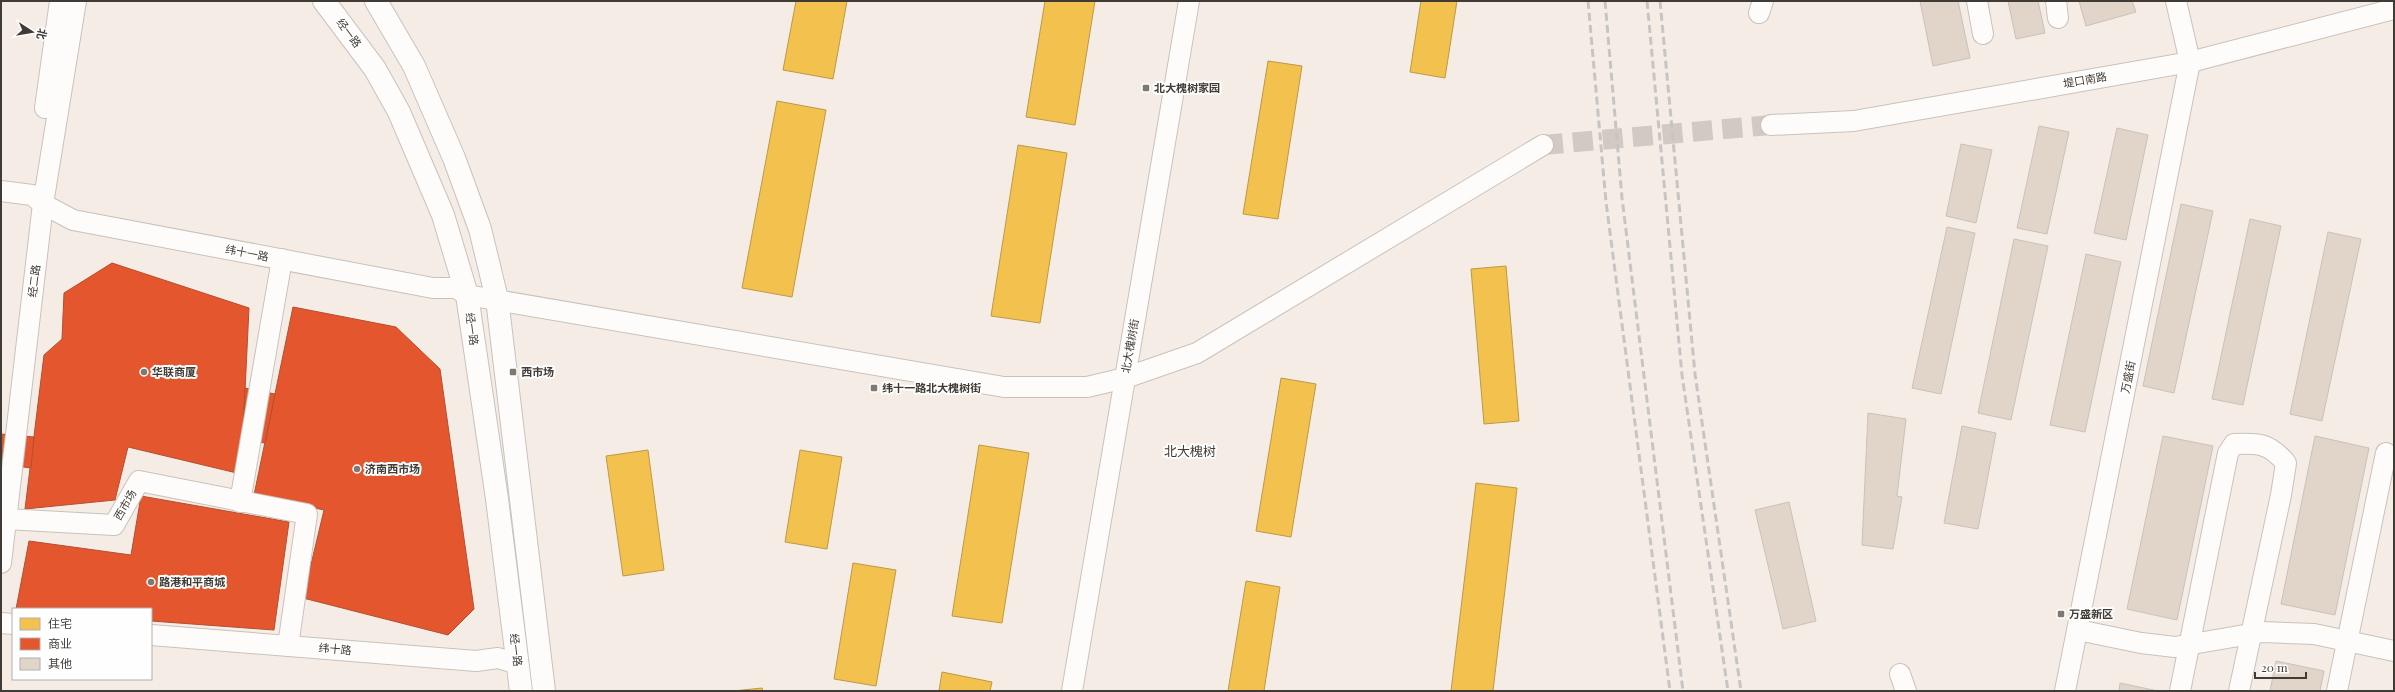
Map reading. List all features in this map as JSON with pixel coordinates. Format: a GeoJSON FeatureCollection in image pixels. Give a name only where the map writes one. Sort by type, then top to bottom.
{"type":"FeatureCollection","features":[{"type":"Feature","properties":{"kind":"main road","name":"经一路"},"geometry":{"type":"LineString","coordinates":[[324,1],[375,68],[399,112],[444,215],[467,295],[521,691]]}},
{"type":"Feature","properties":{"kind":"main road"},"geometry":{"type":"LineString","coordinates":[[376,1],[414,66],[454,158],[480,229],[497,299],[544,691]]}},
{"type":"Feature","properties":{"kind":"street","name":"经二路"},"geometry":{"type":"LineString","coordinates":[[1,563],[37,200],[60,1]]}},
{"type":"Feature","properties":{"kind":"street","name":"经二路"},"geometry":{"type":"LineString","coordinates":[[1,464],[37,200],[76,1]]}},
{"type":"Feature","properties":{"kind":"street","name":"北大槐树街"},"geometry":{"type":"LineString","coordinates":[[1072,691],[1189,1]]}},
{"type":"Feature","properties":{"kind":"street"},"geometry":{"type":"LineString","coordinates":[[1977,1],[1983,34]]}},
{"type":"Feature","properties":{"kind":"street"},"geometry":{"type":"LineString","coordinates":[[2176,1],[2190,62]]}},
{"type":"Feature","properties":{"kind":"street","name":"堤口南路"},"geometry":{"type":"LineString","coordinates":[[1771,125],[1854,120],[2190,62],[2394,9]]}},
{"type":"Feature","properties":{"kind":"street","name":"万盛街"},"geometry":{"type":"LineString","coordinates":[[2065,691],[2190,62]]}},
{"type":"Feature","properties":{"kind":"street","name":"纬十一路"},"geometry":{"type":"LineString","coordinates":[[1,191],[37,200],[73,220],[433,288],[456,288],[467,295],[1004,387],[1087,387],[1125,378],[1197,353],[1543,145]]}},
{"type":"Feature","properties":{"kind":"street"},"geometry":{"type":"LineString","coordinates":[[240,502],[282,259]]}},
{"type":"Feature","properties":{"kind":"street"},"geometry":{"type":"LineString","coordinates":[[2180,691],[2228,453],[2234,444],[2252,443],[2274,449],[2286,462],[2239,691]]}},
{"type":"Feature","properties":{"kind":"street"},"geometry":{"type":"LineString","coordinates":[[2337,691],[2386,453]]}},
{"type":"Feature","properties":{"kind":"street","name":"西市场"},"geometry":{"type":"LineString","coordinates":[[6,519],[114,525],[139,481],[307,514],[288,646]]}},
{"type":"Feature","properties":{"kind":"street"},"geometry":{"type":"LineString","coordinates":[[1,623],[12,624]]}},
{"type":"Feature","properties":{"kind":"street"},"geometry":{"type":"LineString","coordinates":[[2078,630],[2141,643],[2175,648],[2262,632],[2314,634],[2394,651]]}},
{"type":"Feature","properties":{"kind":"street","name":"纬十路"},"geometry":{"type":"LineString","coordinates":[[152,635],[476,661],[498,658],[518,664]]}},
{"type":"Feature","properties":{"kind":"building: 住宅"},"geometry":{"type":"Polygon","coordinates":[[[796,1],[847,1],[833,79],[783,70],[796,1]]]}},
{"type":"Feature","properties":{"kind":"building: 住宅"},"geometry":{"type":"Polygon","coordinates":[[[1045,1],[1095,1],[1075,125],[1026,117],[1045,1]]]}},
{"type":"Feature","properties":{"kind":"building: 住宅"},"geometry":{"type":"Polygon","coordinates":[[[1421,1],[1457,1],[1445,78],[1410,72],[1421,1]]]}},
{"type":"Feature","properties":{"kind":"building: 住宅"},"geometry":{"type":"Polygon","coordinates":[[[1268,61],[1302,66],[1278,219],[1243,214],[1268,61]]]}},
{"type":"Feature","properties":{"kind":"building: 住宅"},"geometry":{"type":"Polygon","coordinates":[[[777,101],[826,110],[792,297],[742,288],[777,101]]]}},
{"type":"Feature","properties":{"kind":"building: 住宅"},"geometry":{"type":"Polygon","coordinates":[[[1018,145],[1067,153],[1040,323],[991,316],[1018,145]]]}},
{"type":"Feature","properties":{"kind":"building: 住宅"},"geometry":{"type":"Polygon","coordinates":[[[1506,266],[1519,421],[1484,424],[1471,269],[1506,266]]]}},
{"type":"Feature","properties":{"kind":"building: 住宅"},"geometry":{"type":"Polygon","coordinates":[[[1281,378],[1316,384],[1291,537],[1256,531],[1281,378]]]}},
{"type":"Feature","properties":{"kind":"building: 住宅"},"geometry":{"type":"Polygon","coordinates":[[[979,445],[1029,453],[1002,623],[952,616],[979,445]]]}},
{"type":"Feature","properties":{"kind":"building: 住宅"},"geometry":{"type":"Polygon","coordinates":[[[648,450],[664,570],[623,576],[606,456],[648,450]]]}},
{"type":"Feature","properties":{"kind":"building: 住宅"},"geometry":{"type":"Polygon","coordinates":[[[800,450],[842,457],[827,549],[785,542],[800,450]]]}},
{"type":"Feature","properties":{"kind":"building: 住宅"},"geometry":{"type":"Polygon","coordinates":[[[1476,483],[1517,488],[1493,691],[1451,691],[1476,483]]]}},
{"type":"Feature","properties":{"kind":"building: 住宅"},"geometry":{"type":"Polygon","coordinates":[[[853,563],[896,570],[876,686],[834,679],[853,563]]]}},
{"type":"Feature","properties":{"kind":"building: 住宅"},"geometry":{"type":"Polygon","coordinates":[[[1246,581],[1280,587],[1264,691],[1228,691],[1246,581]]]}},
{"type":"Feature","properties":{"kind":"building: 住宅"},"geometry":{"type":"Polygon","coordinates":[[[942,672],[992,682],[990,691],[939,691],[942,672]]]}},
{"type":"Feature","properties":{"kind":"building: 住宅"},"geometry":{"type":"Polygon","coordinates":[[[762,688],[763,691],[733,691],[762,688]]]}},
{"type":"Feature","properties":{"kind":"building: 商业","name":"华联商厦"},"geometry":{"type":"Polygon","coordinates":[[[112,263],[249,308],[241,474],[128,447],[115,500],[25,509],[44,355],[62,339],[64,293],[112,263]]]}},
{"type":"Feature","properties":{"kind":"building: 商业","name":"济南西市场"},"geometry":{"type":"Polygon","coordinates":[[[293,307],[396,327],[440,369],[474,609],[448,635],[303,598],[324,510],[254,495],[293,307]]]}},
{"type":"Feature","properties":{"kind":"building: 商业"},"geometry":{"type":"Polygon","coordinates":[[[245,388],[275,394],[265,443],[243,440],[245,388]]]}},
{"type":"Feature","properties":{"kind":"building: 商业"},"geometry":{"type":"Polygon","coordinates":[[[1,434],[34,437],[31,468],[1,464],[1,434]]]}},
{"type":"Feature","properties":{"kind":"building: 商业","name":"路港和平商城"},"geometry":{"type":"Polygon","coordinates":[[[141,496],[289,522],[274,630],[152,621],[152,608],[16,608],[29,541],[131,555],[141,496]]]}},
{"type":"Feature","properties":{"kind":"building: 其他"},"geometry":{"type":"Polygon","coordinates":[[[1920,1],[1958,1],[1970,58],[1933,66],[1920,1]]]}},
{"type":"Feature","properties":{"kind":"building: 其他"},"geometry":{"type":"Polygon","coordinates":[[[2008,1],[2038,1],[2045,33],[2016,39],[2008,1]]]}},
{"type":"Feature","properties":{"kind":"building: 其他"},"geometry":{"type":"Polygon","coordinates":[[[2079,1],[2132,1],[2136,12],[2086,26],[2079,1]]]}},
{"type":"Feature","properties":{"kind":"building: 其他"},"geometry":{"type":"Polygon","coordinates":[[[2039,126],[2069,132],[2047,234],[2017,228],[2039,126]]]}},
{"type":"Feature","properties":{"kind":"building: 其他"},"geometry":{"type":"Polygon","coordinates":[[[2117,128],[2148,135],[2126,240],[2094,233],[2117,128]]]}},
{"type":"Feature","properties":{"kind":"building: 其他"},"geometry":{"type":"Polygon","coordinates":[[[1961,144],[1992,150],[1976,223],[1946,216],[1961,144]]]}},
{"type":"Feature","properties":{"kind":"building: 其他"},"geometry":{"type":"Polygon","coordinates":[[[2181,204],[2213,211],[2174,393],[2143,386],[2181,204]]]}},
{"type":"Feature","properties":{"kind":"building: 其他"},"geometry":{"type":"Polygon","coordinates":[[[2250,219],[2281,226],[2243,405],[2212,399],[2250,219]]]}},
{"type":"Feature","properties":{"kind":"building: 其他"},"geometry":{"type":"Polygon","coordinates":[[[1947,227],[1975,233],[1941,394],[1912,388],[1947,227]]]}},
{"type":"Feature","properties":{"kind":"building: 其他"},"geometry":{"type":"Polygon","coordinates":[[[2328,232],[2361,239],[2322,421],[2290,414],[2328,232]]]}},
{"type":"Feature","properties":{"kind":"building: 其他"},"geometry":{"type":"Polygon","coordinates":[[[2014,239],[2048,246],[2011,420],[1978,413],[2014,239]]]}},
{"type":"Feature","properties":{"kind":"building: 其他"},"geometry":{"type":"Polygon","coordinates":[[[2086,254],[2121,262],[2085,432],[2050,425],[2086,254]]]}},
{"type":"Feature","properties":{"kind":"building: 其他"},"geometry":{"type":"Polygon","coordinates":[[[1868,413],[1906,419],[1897,496],[1902,497],[1893,549],[1862,545],[1868,413]]]}},
{"type":"Feature","properties":{"kind":"building: 其他"},"geometry":{"type":"Polygon","coordinates":[[[1962,426],[1996,433],[1978,529],[1944,523],[1962,426]]]}},
{"type":"Feature","properties":{"kind":"building: 其他"},"geometry":{"type":"Polygon","coordinates":[[[2163,436],[2213,446],[2177,620],[2127,609],[2163,436]]]}},
{"type":"Feature","properties":{"kind":"building: 其他"},"geometry":{"type":"Polygon","coordinates":[[[2315,436],[2369,448],[2335,615],[2281,604],[2315,436]]]}},
{"type":"Feature","properties":{"kind":"building: 其他"},"geometry":{"type":"Polygon","coordinates":[[[1789,502],[1816,621],[1783,629],[1755,510],[1789,502]]]}},
{"type":"Feature","properties":{"kind":"building: 其他"},"geometry":{"type":"Polygon","coordinates":[[[2276,661],[2324,671],[2320,691],[2270,691],[2276,661]]]}},
{"type":"Feature","properties":{"kind":"building: 其他"},"geometry":{"type":"Polygon","coordinates":[[[2120,683],[2158,691],[2119,691],[2120,683]]]}},
{"type":"Feature","properties":{"kind":"tunnel"},"geometry":{"type":"LineString","coordinates":[[1543,145],[1771,125]]}},
{"type":"Feature","properties":{"kind":"railway"},"geometry":{"type":"LineString","coordinates":[[1588,1],[1606,202],[1670,691]]}},
{"type":"Feature","properties":{"kind":"railway"},"geometry":{"type":"LineString","coordinates":[[1605,1],[1622,198],[1683,691]]}},
{"type":"Feature","properties":{"kind":"railway"},"geometry":{"type":"LineString","coordinates":[[1647,1],[1682,375],[1728,691]]}},
{"type":"Feature","properties":{"kind":"railway"},"geometry":{"type":"LineString","coordinates":[[1660,1],[1695,374],[1741,691]]}},
{"type":"Feature","properties":{"kind":"place","name":"北大槐树家园"},"geometry":{"type":"Point","coordinates":[1146,88]}},
{"type":"Feature","properties":{"kind":"place","name":"华联商厦"},"geometry":{"type":"Point","coordinates":[144,372]}},
{"type":"Feature","properties":{"kind":"place","name":"西市场"},"geometry":{"type":"Point","coordinates":[513,372]}},
{"type":"Feature","properties":{"kind":"place","name":"纬十一路北大槐树街"},"geometry":{"type":"Point","coordinates":[874,388]}},
{"type":"Feature","properties":{"kind":"place","name":"济南西市场"},"geometry":{"type":"Point","coordinates":[357,469]}},
{"type":"Feature","properties":{"kind":"place","name":"路港和平商城"},"geometry":{"type":"Point","coordinates":[151,582]}},
{"type":"Feature","properties":{"kind":"place","name":"万盛新区"},"geometry":{"type":"Point","coordinates":[2061,614]}},
{"type":"Feature","properties":{"kind":"district","name":"北大槐树"},"geometry":{"type":"Point","coordinates":[1190,451]}}]}
